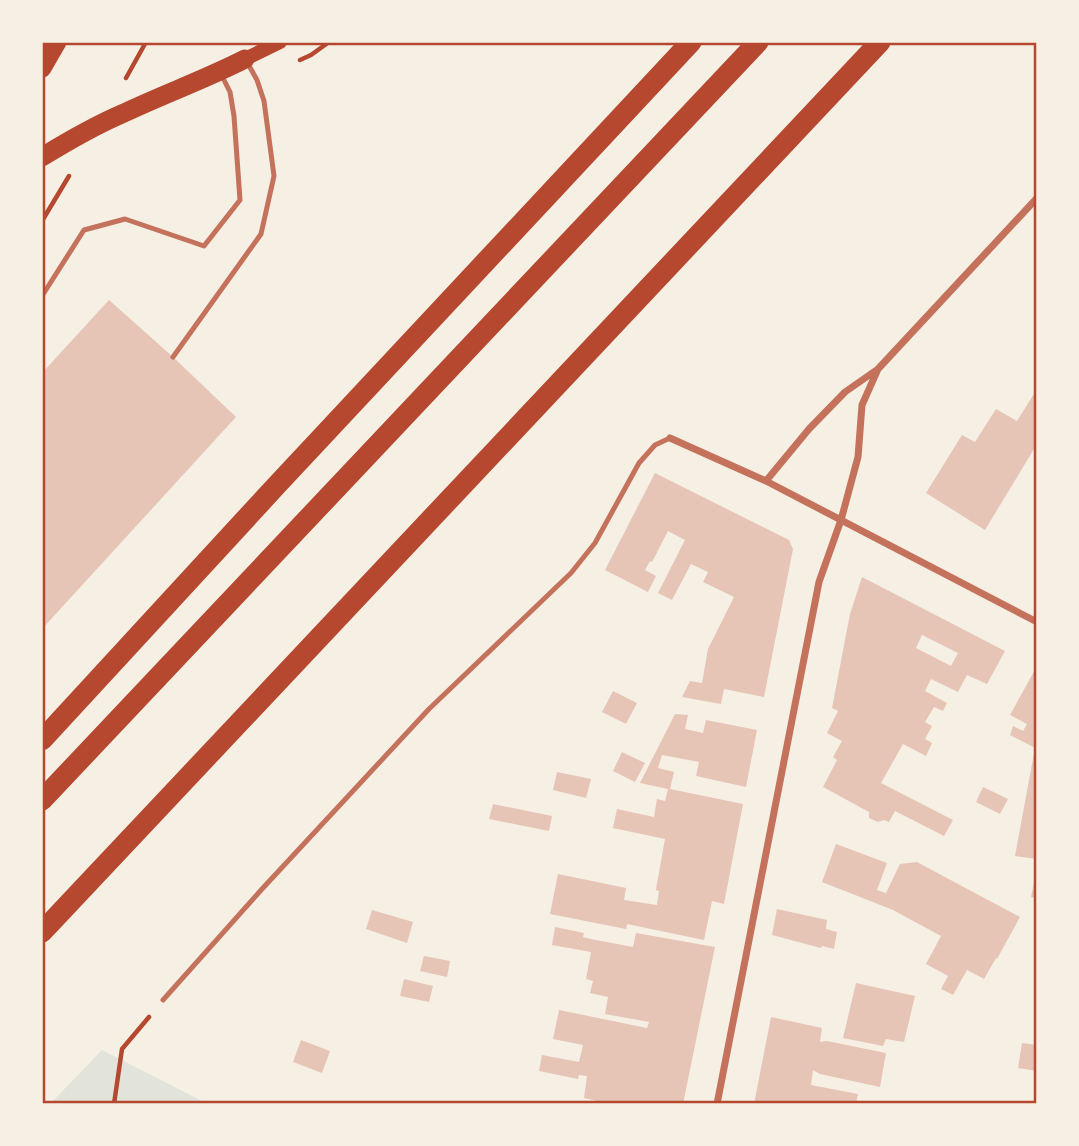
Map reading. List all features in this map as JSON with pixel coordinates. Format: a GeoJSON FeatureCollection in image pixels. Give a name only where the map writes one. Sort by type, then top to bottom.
{"type":"FeatureCollection","features":[{"type":"Feature","properties":{"kind":"highway"},"geometry":{"type":"LineString","coordinates":[[42,68],[57,42]]}},
{"type":"Feature","properties":{"kind":"highway"},"geometry":{"type":"LineString","coordinates":[[42,740],[691,42]]}},
{"type":"Feature","properties":{"kind":"highway"},"geometry":{"type":"LineString","coordinates":[[42,800],[758,42]]}},
{"type":"Feature","properties":{"kind":"highway"},"geometry":{"type":"LineString","coordinates":[[42,932],[880,42]]}},
{"type":"Feature","properties":{"kind":"highway"},"geometry":{"type":"LineString","coordinates":[[42,157],[123,113],[245,59]]}},
{"type":"Feature","properties":{"kind":"main road"},"geometry":{"type":"LineString","coordinates":[[245,59],[280,42]]}},
{"type":"Feature","properties":{"kind":"street"},"geometry":{"type":"LineString","coordinates":[[766,481],[808,429],[845,393],[878,369],[1037,198]]}},
{"type":"Feature","properties":{"kind":"street"},"geometry":{"type":"LineString","coordinates":[[717,1104],[819,582],[841,520],[858,457],[862,405],[878,369]]}},
{"type":"Feature","properties":{"kind":"street"},"geometry":{"type":"LineString","coordinates":[[670,438],[766,481],[1037,622]]}},
{"type":"Feature","properties":{"kind":"lane"},"geometry":{"type":"LineString","coordinates":[[173,357],[261,234],[274,176],[264,101],[257,80],[245,59]]}},
{"type":"Feature","properties":{"kind":"lane"},"geometry":{"type":"LineString","coordinates":[[42,296],[84,230],[125,219],[204,246],[240,200],[234,116],[230,92],[220,72]]}},
{"type":"Feature","properties":{"kind":"lane"},"geometry":{"type":"LineString","coordinates":[[163,1000],[429,709],[572,573],[594,543],[639,463],[655,445],[670,438]]}},
{"type":"Feature","properties":{"kind":"path"},"geometry":{"type":"LineString","coordinates":[[114,1104],[122,1049],[163,1000]]}},
{"type":"Feature","properties":{"kind":"shaded area"},"geometry":{"type":"Polygon","coordinates":[[[102,1050],[208,1104],[50,1104],[102,1050]]]}},
{"type":"Feature","properties":{"kind":"building"},"geometry":{"type":"Polygon","coordinates":[[[109,300],[236,417],[42,629],[42,373],[109,300]]]}},
{"type":"Feature","properties":{"kind":"building"},"geometry":{"type":"Polygon","coordinates":[[[1037,389],[1037,444],[985,530],[926,493],[962,435],[975,442],[996,409],[1017,421],[1037,389]]]}},
{"type":"Feature","properties":{"kind":"building"},"geometry":{"type":"Polygon","coordinates":[[[655,473],[789,540],[793,549],[764,697],[724,689],[721,704],[682,697],[690,681],[702,683],[708,649],[734,597],[703,582],[708,572],[691,564],[672,600],[658,593],[685,540],[668,531],[645,570],[656,576],[648,592],[605,570],[655,473]]]}},
{"type":"Feature","properties":{"kind":"building"},"geometry":{"type":"Polygon","coordinates":[[[862,577],[1005,651],[987,684],[967,675],[958,692],[931,679],[925,691],[947,703],[943,711],[934,707],[925,722],[932,726],[925,739],[932,743],[926,756],[903,744],[881,783],[953,820],[944,836],[895,811],[889,822],[878,822],[869,818],[869,812],[823,787],[837,760],[833,757],[842,741],[827,733],[838,711],[832,708],[850,614],[862,577]],[[922,635],[916,648],[951,666],[958,653],[922,635]]]}},
{"type":"Feature","properties":{"kind":"building"},"geometry":{"type":"Polygon","coordinates":[[[1037,666],[1037,859],[1015,856],[1035,748],[1010,735],[1013,726],[1023,731],[1027,724],[1010,715],[1037,666]]]}},
{"type":"Feature","properties":{"kind":"building"},"geometry":{"type":"Polygon","coordinates":[[[613,691],[637,703],[626,724],[602,712],[613,691]]]}},
{"type":"Feature","properties":{"kind":"building"},"geometry":{"type":"Polygon","coordinates":[[[675,714],[688,715],[685,729],[703,733],[706,720],[757,730],[746,787],[696,776],[699,762],[662,755],[658,768],[674,772],[670,789],[743,804],[724,904],[712,901],[704,940],[627,924],[626,929],[550,914],[558,874],[626,888],[624,900],[657,905],[659,891],[656,889],[665,839],[613,828],[617,809],[654,817],[657,799],[665,801],[668,789],[640,783],[675,714]]]}},
{"type":"Feature","properties":{"kind":"building"},"geometry":{"type":"Polygon","coordinates":[[[622,752],[645,763],[635,782],[613,771],[622,752]]]}},
{"type":"Feature","properties":{"kind":"building"},"geometry":{"type":"Polygon","coordinates":[[[557,772],[591,779],[586,798],[553,790],[557,772]]]}},
{"type":"Feature","properties":{"kind":"building"},"geometry":{"type":"Polygon","coordinates":[[[983,787],[1008,799],[1000,814],[976,802],[983,787]]]}},
{"type":"Feature","properties":{"kind":"building"},"geometry":{"type":"Polygon","coordinates":[[[493,804],[552,816],[549,831],[489,819],[493,804]]]}},
{"type":"Feature","properties":{"kind":"building"},"geometry":{"type":"Polygon","coordinates":[[[836,844],[887,863],[877,890],[886,893],[900,864],[917,862],[1020,917],[984,979],[967,970],[953,995],[941,989],[948,976],[926,964],[941,936],[893,910],[822,882],[836,844]]]}},
{"type":"Feature","properties":{"kind":"building"},"geometry":{"type":"Polygon","coordinates":[[[1037,874],[1037,898],[1031,897],[1037,874]]]}},
{"type":"Feature","properties":{"kind":"building"},"geometry":{"type":"Polygon","coordinates":[[[777,909],[827,920],[826,929],[837,932],[834,949],[772,935],[777,909]]]}},
{"type":"Feature","properties":{"kind":"building"},"geometry":{"type":"Polygon","coordinates":[[[372,910],[413,922],[407,943],[366,929],[372,910]]]}},
{"type":"Feature","properties":{"kind":"building"},"geometry":{"type":"Polygon","coordinates":[[[555,927],[584,933],[583,937],[633,947],[636,933],[715,947],[683,1104],[610,1104],[584,1098],[587,1076],[579,1075],[578,1079],[539,1071],[542,1055],[579,1062],[583,1045],[553,1039],[559,1010],[647,1028],[649,1022],[605,1014],[608,997],[590,993],[593,981],[586,979],[591,952],[552,945],[555,927]]]}},
{"type":"Feature","properties":{"kind":"building"},"geometry":{"type":"Polygon","coordinates":[[[424,956],[450,961],[447,977],[420,971],[424,956]]]}},
{"type":"Feature","properties":{"kind":"building"},"geometry":{"type":"Polygon","coordinates":[[[404,979],[433,986],[429,1002],[400,996],[404,979]]]}},
{"type":"Feature","properties":{"kind":"building"},"geometry":{"type":"Polygon","coordinates":[[[856,983],[915,996],[904,1042],[886,1039],[883,1046],[843,1038],[856,983]]]}},
{"type":"Feature","properties":{"kind":"building"},"geometry":{"type":"Polygon","coordinates":[[[771,1017],[822,1028],[820,1042],[827,1041],[886,1053],[880,1087],[820,1074],[813,1070],[811,1085],[858,1094],[856,1104],[754,1104],[771,1017]]]}},
{"type":"Feature","properties":{"kind":"building"},"geometry":{"type":"Polygon","coordinates":[[[301,1040],[330,1051],[322,1073],[293,1062],[301,1040]]]}},
{"type":"Feature","properties":{"kind":"building"},"geometry":{"type":"Polygon","coordinates":[[[1022,1043],[1037,1045],[1037,1071],[1018,1068],[1022,1043]]]}}]}
